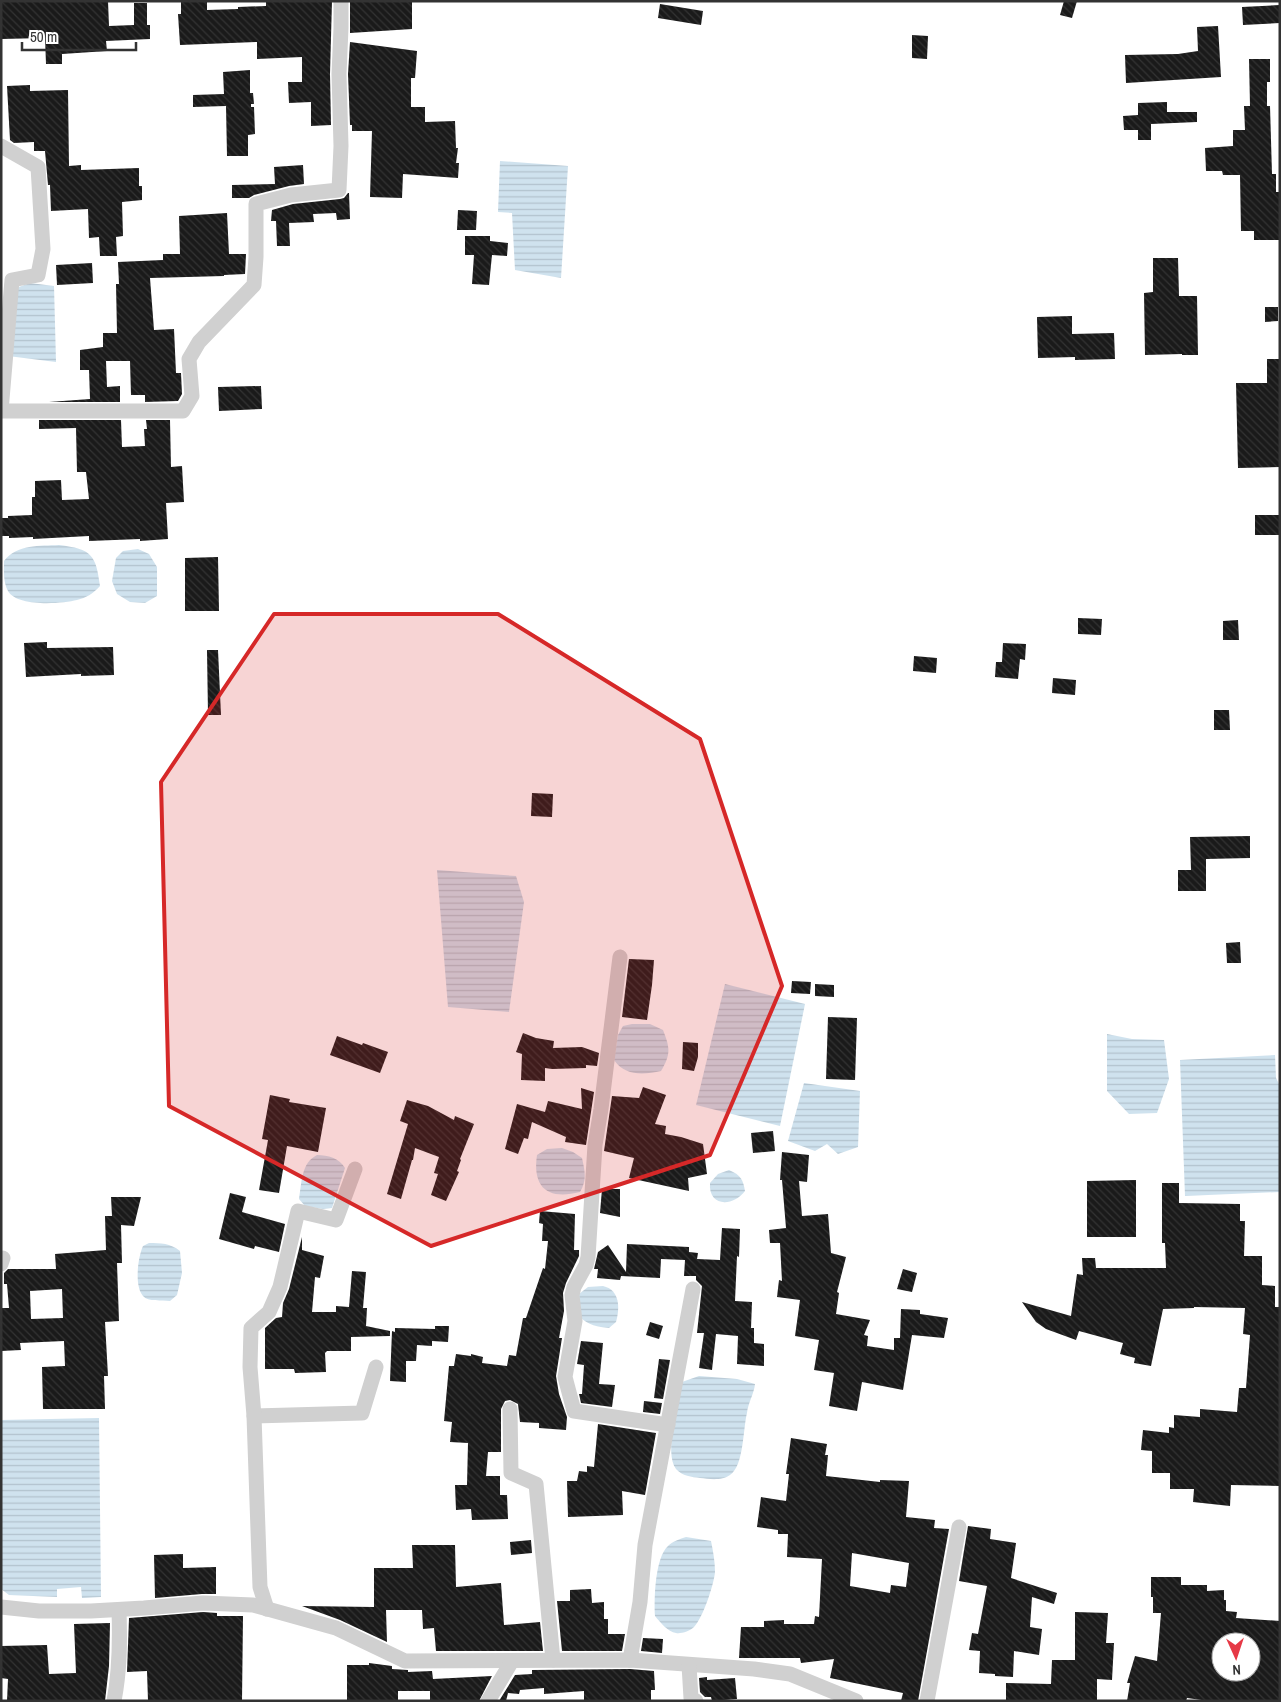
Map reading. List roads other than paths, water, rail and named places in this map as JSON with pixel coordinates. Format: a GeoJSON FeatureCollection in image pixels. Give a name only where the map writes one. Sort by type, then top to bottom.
{"type":"FeatureCollection","features":[{"type":"Feature","properties":{"kind":"street"},"geometry":{"type":"LineString","coordinates":[[1,146],[38,167],[44,249],[38,275],[12,280],[1,411],[183,410],[192,396],[189,359],[199,342],[254,286],[256,204],[291,195],[339,190],[341,146],[339,74],[341,1]]}},
{"type":"Feature","properties":{"kind":"street"},"geometry":{"type":"LineString","coordinates":[[620,957],[596,1145],[588,1258],[572,1295],[575,1321],[565,1377],[574,1411],[668,1425]]}},
{"type":"Feature","properties":{"kind":"street"},"geometry":{"type":"LineString","coordinates":[[267,1609],[260,1587],[254,1416],[250,1367],[251,1328],[269,1312],[280,1287],[298,1211],[336,1220],[355,1169]]}},
{"type":"Feature","properties":{"kind":"street"},"geometry":{"type":"LineString","coordinates":[[630,1660],[640,1602],[645,1545],[693,1289]]}},
{"type":"Feature","properties":{"kind":"street"},"geometry":{"type":"LineString","coordinates":[[254,1416],[362,1413],[376,1367]]}},
{"type":"Feature","properties":{"kind":"street"},"geometry":{"type":"LineString","coordinates":[[510,1409],[511,1473],[536,1484],[553,1660]]}},
{"type":"Feature","properties":{"kind":"street"},"geometry":{"type":"LineString","coordinates":[[927,1701],[960,1527]]}},
{"type":"Feature","properties":{"kind":"street"},"geometry":{"type":"LineString","coordinates":[[1,1607],[39,1611],[118,1610],[203,1603],[254,1605],[336,1628],[405,1661],[630,1660],[754,1669],[790,1674],[849,1700]]}},
{"type":"Feature","properties":{"kind":"street"},"geometry":{"type":"LineString","coordinates":[[114,1701],[119,1674],[118,1610]]}},
{"type":"Feature","properties":{"kind":"street"},"geometry":{"type":"LineString","coordinates":[[488,1701],[512,1661]]}},
{"type":"Feature","properties":{"kind":"street"},"geometry":{"type":"LineString","coordinates":[[689,1665],[691,1698],[696,1701]]}},
{"type":"Feature","properties":{"kind":"water"},"geometry":{"type":"Polygon","coordinates":[[[500,161],[568,166],[561,278],[515,270],[512,213],[498,212],[500,161]]]}},
{"type":"Feature","properties":{"kind":"water"},"geometry":{"type":"Polygon","coordinates":[[[30,283],[54,286],[56,362],[8,356],[16,288],[30,283]]]}},
{"type":"Feature","properties":{"kind":"water"},"geometry":{"type":"Polygon","coordinates":[[[59,545],[79,549],[90,555],[97,567],[100,586],[84,598],[61,603],[40,603],[20,600],[8,591],[5,584],[4,561],[9,555],[29,547],[59,545]]]}},
{"type":"Feature","properties":{"kind":"water"},"geometry":{"type":"Polygon","coordinates":[[[138,549],[149,554],[157,567],[157,596],[145,603],[130,602],[117,594],[112,581],[116,558],[123,551],[138,549]]]}},
{"type":"Feature","properties":{"kind":"water"},"geometry":{"type":"Polygon","coordinates":[[[437,870],[516,876],[524,902],[509,1012],[448,1007],[437,870]]]}},
{"type":"Feature","properties":{"kind":"water"},"geometry":{"type":"Polygon","coordinates":[[[725,984],[805,1004],[780,1126],[696,1105],[725,984]]]}},
{"type":"Feature","properties":{"kind":"water"},"geometry":{"type":"Polygon","coordinates":[[[650,1024],[663,1030],[667,1042],[668,1055],[661,1071],[648,1073],[629,1072],[614,1060],[618,1035],[623,1026],[650,1024]]]}},
{"type":"Feature","properties":{"kind":"water"},"geometry":{"type":"Polygon","coordinates":[[[1107,1034],[1132,1039],[1164,1040],[1169,1079],[1157,1113],[1129,1114],[1107,1091],[1107,1034]]]}},
{"type":"Feature","properties":{"kind":"water"},"geometry":{"type":"Polygon","coordinates":[[[1275,1055],[1276,1078],[1280,1086],[1280,1192],[1185,1196],[1180,1060],[1275,1055]]]}},
{"type":"Feature","properties":{"kind":"water"},"geometry":{"type":"Polygon","coordinates":[[[804,1083],[860,1091],[858,1147],[838,1154],[827,1144],[815,1151],[788,1141],[804,1083]]]}},
{"type":"Feature","properties":{"kind":"water"},"geometry":{"type":"Polygon","coordinates":[[[562,1148],[582,1158],[585,1176],[580,1192],[569,1194],[551,1193],[540,1184],[536,1167],[537,1155],[547,1149],[562,1148]]]}},
{"type":"Feature","properties":{"kind":"water"},"geometry":{"type":"Polygon","coordinates":[[[317,1155],[333,1158],[345,1168],[332,1208],[323,1209],[305,1206],[299,1199],[305,1168],[312,1158],[317,1155]]]}},
{"type":"Feature","properties":{"kind":"water"},"geometry":{"type":"Polygon","coordinates":[[[729,1170],[741,1178],[745,1191],[734,1200],[722,1202],[713,1197],[710,1191],[710,1183],[718,1174],[729,1170]]]}},
{"type":"Feature","properties":{"kind":"water"},"geometry":{"type":"Polygon","coordinates":[[[149,1243],[169,1245],[180,1251],[182,1273],[177,1295],[170,1301],[145,1298],[138,1286],[140,1257],[143,1246],[149,1243]]]}},
{"type":"Feature","properties":{"kind":"water"},"geometry":{"type":"Polygon","coordinates":[[[603,1286],[609,1288],[616,1295],[618,1306],[616,1322],[609,1328],[593,1325],[580,1317],[579,1294],[588,1287],[603,1286]]]}},
{"type":"Feature","properties":{"kind":"water"},"geometry":{"type":"Polygon","coordinates":[[[699,1376],[737,1379],[755,1384],[748,1409],[738,1464],[730,1475],[719,1479],[697,1478],[681,1473],[676,1469],[671,1451],[675,1414],[682,1382],[699,1376]]]}},
{"type":"Feature","properties":{"kind":"water"},"geometry":{"type":"Polygon","coordinates":[[[99,1418],[101,1597],[82,1598],[81,1587],[57,1589],[57,1597],[9,1595],[1,1589],[1,1420],[99,1418]]]}},
{"type":"Feature","properties":{"kind":"water"},"geometry":{"type":"Polygon","coordinates":[[[686,1537],[711,1541],[715,1572],[708,1601],[697,1623],[690,1630],[678,1633],[667,1629],[655,1616],[655,1589],[660,1559],[664,1552],[672,1543],[686,1537]]]}}]}
